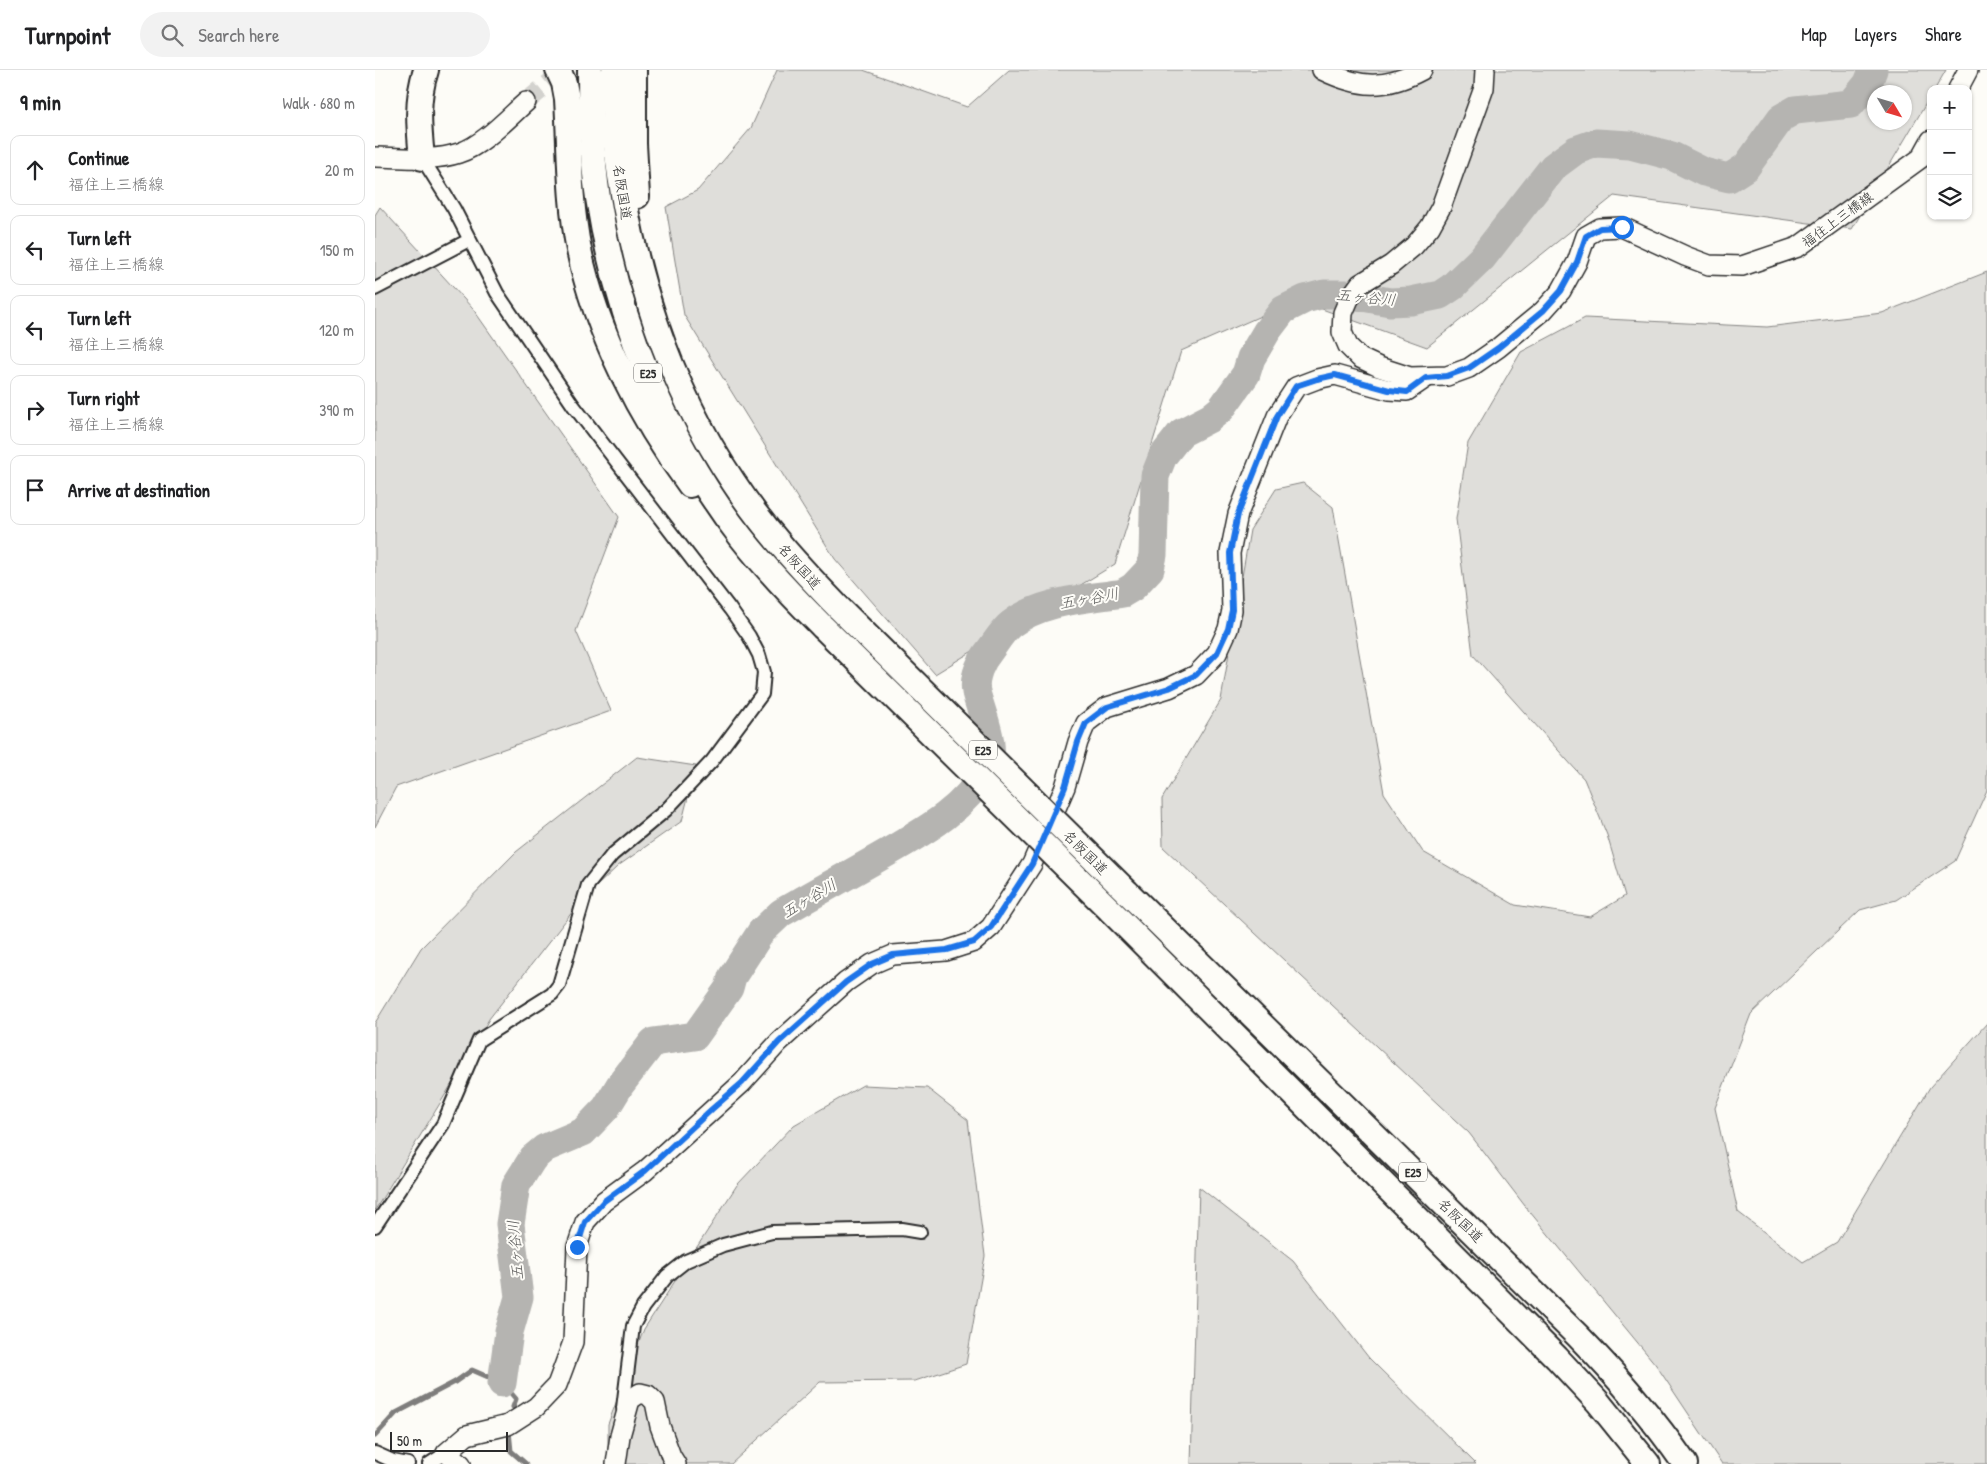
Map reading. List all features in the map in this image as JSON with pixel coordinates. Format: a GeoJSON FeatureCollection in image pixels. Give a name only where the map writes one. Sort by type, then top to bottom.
{"type":"FeatureCollection","features":[{"type":"Feature","properties":{"kind":"highway"},"geometry":{"type":"LineString","coordinates":[[417,158],[411,105],[413,85],[418,70]]}},
{"type":"Feature","properties":{"kind":"highway"},"geometry":{"type":"LineString","coordinates":[[417,158],[419,103],[421,85],[426,70]]}},
{"type":"Feature","properties":{"kind":"highway"},"geometry":{"type":"LineString","coordinates":[[558,70],[564,83],[567,99],[579,249],[587,279],[613,351],[644,416],[670,458],[693,490],[726,528],[782,585]]}},
{"type":"Feature","properties":{"kind":"highway","name":"名阪国道"},"geometry":{"type":"LineString","coordinates":[[590,70],[592,145],[598,198],[608,250],[622,302],[641,356],[687,456],[741,537],[782,585],[823,627],[1110,910],[1557,1358],[1598,1402],[1648,1464]]}},
{"type":"Feature","properties":{"kind":"highway","name":"名阪国道"},"geometry":{"type":"LineString","coordinates":[[614,70],[615,144],[632,246],[647,297],[666,351],[686,398],[733,482],[763,523],[799,567],[839,608],[1577,1336],[1626,1387],[1685,1464]]}},
{"type":"Feature","properties":{"kind":"highway"},"geometry":{"type":"LineString","coordinates":[[634,70],[634,144],[637,198],[646,253],[659,306],[693,399],[714,444],[763,523]]}},
{"type":"Feature","properties":{"kind":"main road"},"geometry":{"type":"LineString","coordinates":[[1321,70],[1345,80],[1366,85],[1387,83],[1422,70]]}},
{"type":"Feature","properties":{"kind":"main road"},"geometry":{"type":"LineString","coordinates":[[1426,378],[1410,377],[1379,367],[1360,358],[1348,346],[1342,332],[1343,313],[1349,299],[1360,284],[1391,265],[1414,246],[1429,227],[1441,207],[1484,88],[1485,70]]}},
{"type":"Feature","properties":{"kind":"main road"},"geometry":{"type":"LineString","coordinates":[[1960,85],[1968,70]]}},
{"type":"Feature","properties":{"kind":"main road"},"geometry":{"type":"LineString","coordinates":[[375,157],[442,157],[461,153],[475,145],[526,102]]}},
{"type":"Feature","properties":{"kind":"main road","name":"福住上三橋線"},"geometry":{"type":"LineString","coordinates":[[454,1459],[467,1435],[508,1425],[536,1407],[557,1385],[573,1342],[577,1247],[585,1222],[604,1201],[645,1171],[742,1083],[779,1042],[846,982],[866,968],[893,955],[947,950],[974,942],[991,927],[1032,864],[1065,787],[1078,742],[1086,723],[1107,707],[1169,688],[1196,675],[1217,653],[1228,629],[1232,610],[1230,553],[1238,514],[1277,416],[1296,386],[1335,375],[1389,390],[1407,392],[1426,378],[1447,376],[1469,368],[1543,311],[1561,291],[1577,262],[1586,236],[1600,228],[1622,227],[1709,265],[1742,266],[1797,247],[1921,158],[1927,147]]}},
{"type":"Feature","properties":{"kind":"main road"},"geometry":{"type":"LineString","coordinates":[[616,1464],[620,1436],[630,1400],[640,1393],[649,1395],[655,1402],[660,1426],[671,1456],[676,1464]]}},
{"type":"Feature","properties":{"kind":"street"},"geometry":{"type":"LineString","coordinates":[[375,1226],[443,1124],[479,1040],[552,994],[559,985],[588,885],[612,855],[666,810],[712,760],[755,705],[762,694],[764,682],[762,663],[749,636],[701,569],[678,542],[573,405],[497,293],[454,209],[417,158]]}},
{"type":"Feature","properties":{"kind":"street"},"geometry":{"type":"LineString","coordinates":[[375,289],[469,240]]}},
{"type":"Feature","properties":{"kind":"street"},"geometry":{"type":"LineString","coordinates":[[620,1436],[633,1326],[643,1307],[667,1276],[686,1261],[723,1245],[772,1232],[902,1229],[919,1232]]}},
{"type":"Feature","properties":{"kind":"street"},"geometry":{"type":"LineString","coordinates":[[375,1453],[393,1461],[408,1464]]}},
{"type":"Feature","properties":{"kind":"street"},"geometry":{"type":"LineString","coordinates":[[429,1464],[454,1459]]}},
{"type":"Feature","properties":{"kind":"shaded area"},"geometry":{"type":"Polygon","coordinates":[[[777,70],[863,70],[967,107],[1009,70],[1946,70],[1937,85],[1927,85],[1927,102],[1912,127],[1912,85],[1867,85],[1867,130],[1910,130],[1852,229],[1614,196],[1427,347],[1297,300],[1181,351],[1115,564],[935,674],[835,559],[684,315],[666,207],[698,190],[751,128],[777,70]]]}},
{"type":"Feature","properties":{"kind":"shaded area"},"geometry":{"type":"Polygon","coordinates":[[[380,207],[473,309],[619,517],[576,631],[611,711],[396,787],[375,827],[375,215],[380,207]]]}},
{"type":"Feature","properties":{"kind":"shaded area"},"geometry":{"type":"Polygon","coordinates":[[[1987,272],[1987,790],[1955,861],[1896,900],[1860,910],[1751,1014],[1715,1108],[1738,1212],[1803,1262],[1837,1242],[1930,1087],[1987,1023],[1987,1464],[1722,1464],[1656,1365],[1525,1206],[1469,1133],[1163,847],[1162,799],[1221,700],[1250,530],[1276,489],[1303,483],[1333,507],[1384,793],[1423,852],[1515,905],[1590,917],[1625,896],[1607,835],[1584,779],[1473,655],[1456,519],[1468,443],[1521,352],[1585,318],[1767,327],[1882,313],[1987,272]]]}},
{"type":"Feature","properties":{"kind":"shaded area"},"geometry":{"type":"Polygon","coordinates":[[[637,757],[696,766],[682,821],[618,866],[580,902],[489,1019],[467,1059],[375,1210],[375,1023],[421,948],[516,852],[637,757]]]}},
{"type":"Feature","properties":{"kind":"shaded area"},"geometry":{"type":"Polygon","coordinates":[[[863,1085],[927,1088],[968,1120],[985,1256],[966,1364],[915,1381],[820,1382],[731,1464],[608,1464],[608,1424],[644,1329],[737,1185],[794,1125],[863,1085]]]}},
{"type":"Feature","properties":{"kind":"shaded area"},"geometry":{"type":"Polygon","coordinates":[[[1199,1187],[1293,1261],[1369,1358],[1476,1464],[1191,1464],[1199,1187]]]}},
{"type":"Feature","properties":{"kind":"waterway","name":"五ヶ谷川"},"geometry":{"type":"LineString","coordinates":[[502,1383],[509,1332],[519,1297],[510,1224],[516,1185],[533,1158],[545,1148],[583,1132],[606,1108],[620,1085],[653,1042],[695,1036],[729,988],[732,977],[761,932],[781,913],[917,835],[943,818],[966,797],[985,772],[989,763],[990,743],[975,686],[977,675],[984,659],[1005,629],[1023,616],[1051,605],[1123,593],[1133,587],[1150,569],[1153,555],[1155,476],[1163,456],[1181,433],[1210,418],[1221,409],[1246,374],[1251,358],[1267,331],[1283,310],[1305,299],[1324,294],[1346,294],[1390,302],[1411,301],[1440,295],[1452,287],[1482,258],[1553,167],[1576,150],[1596,143],[1630,145],[1672,156],[1704,172],[1729,178],[1746,167],[1781,118],[1795,110],[1851,104],[1868,83],[1873,70]]}},
{"type":"Feature","properties":{"kind":"waterway"},"geometry":{"type":"LineString","coordinates":[[375,1436],[396,1413],[455,1382],[472,1370],[502,1383],[516,1399],[513,1407]]}},
{"type":"Feature","properties":{"kind":"waterway"},"geometry":{"type":"LineString","coordinates":[[509,1431],[511,1451],[526,1464]]}},
{"type":"Feature","properties":{"kind":"tunnel"},"geometry":{"type":"LineString","coordinates":[[526,102],[565,70]]}},
{"type":"Feature","properties":{"kind":"route"},"geometry":{"type":"LineString","coordinates":[[577,1247],[585,1222],[604,1201],[645,1171],[742,1083],[779,1042],[846,982],[872,964],[893,955],[947,950],[974,942],[991,927],[1032,864],[1065,787],[1078,742],[1086,723],[1107,707],[1169,688],[1196,675],[1217,653],[1228,629],[1232,610],[1230,553],[1238,514],[1277,416],[1296,386],[1335,375],[1389,390],[1407,392],[1426,378],[1447,376],[1469,368],[1498,348],[1543,311],[1561,291],[1577,262],[1586,236],[1600,228],[1622,227]]}}]}
